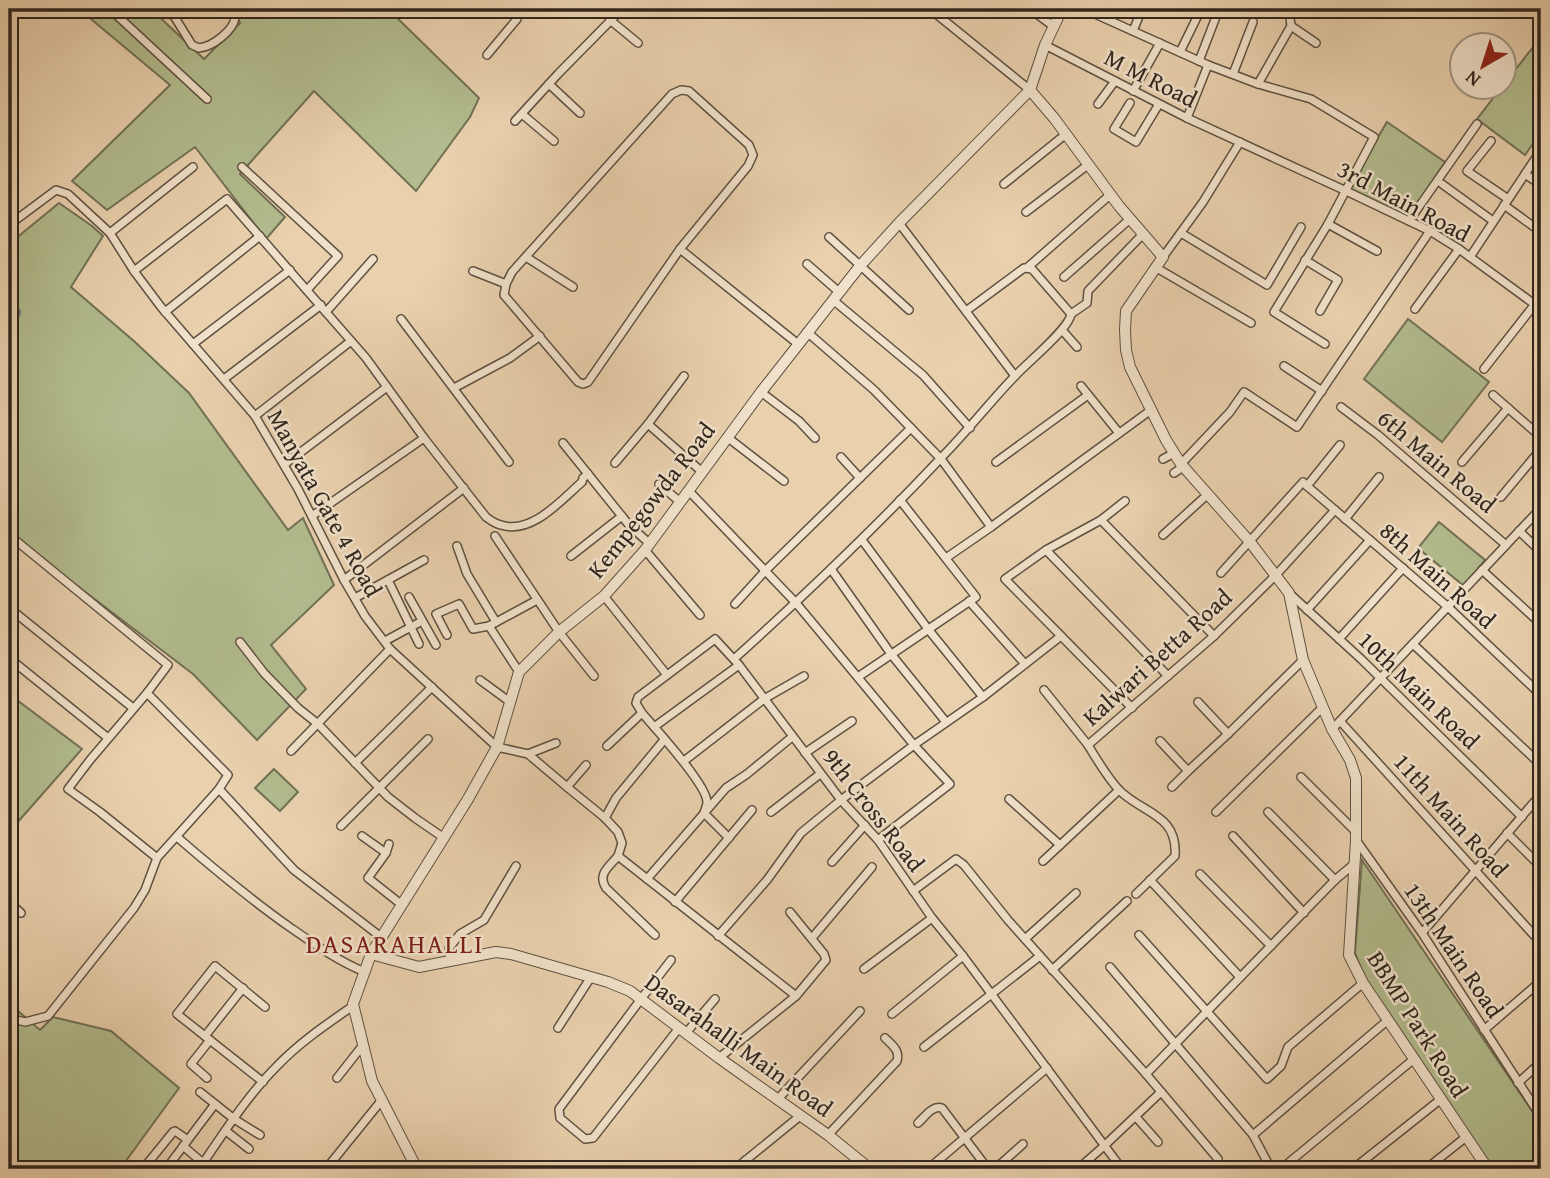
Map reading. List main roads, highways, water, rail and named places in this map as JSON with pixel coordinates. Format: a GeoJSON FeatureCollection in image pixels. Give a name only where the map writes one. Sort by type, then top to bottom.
{"type":"FeatureCollection","features":[{"type":"Feature","properties":{"kind":"waterway"},"geometry":{"type":"LineString","coordinates":[[9,292],[20,312],[9,339]]}},
{"type":"Feature","properties":{"kind":"district","name":"DASARAHALLI"},"geometry":{"type":"Point","coordinates":[395,943]}}]}
